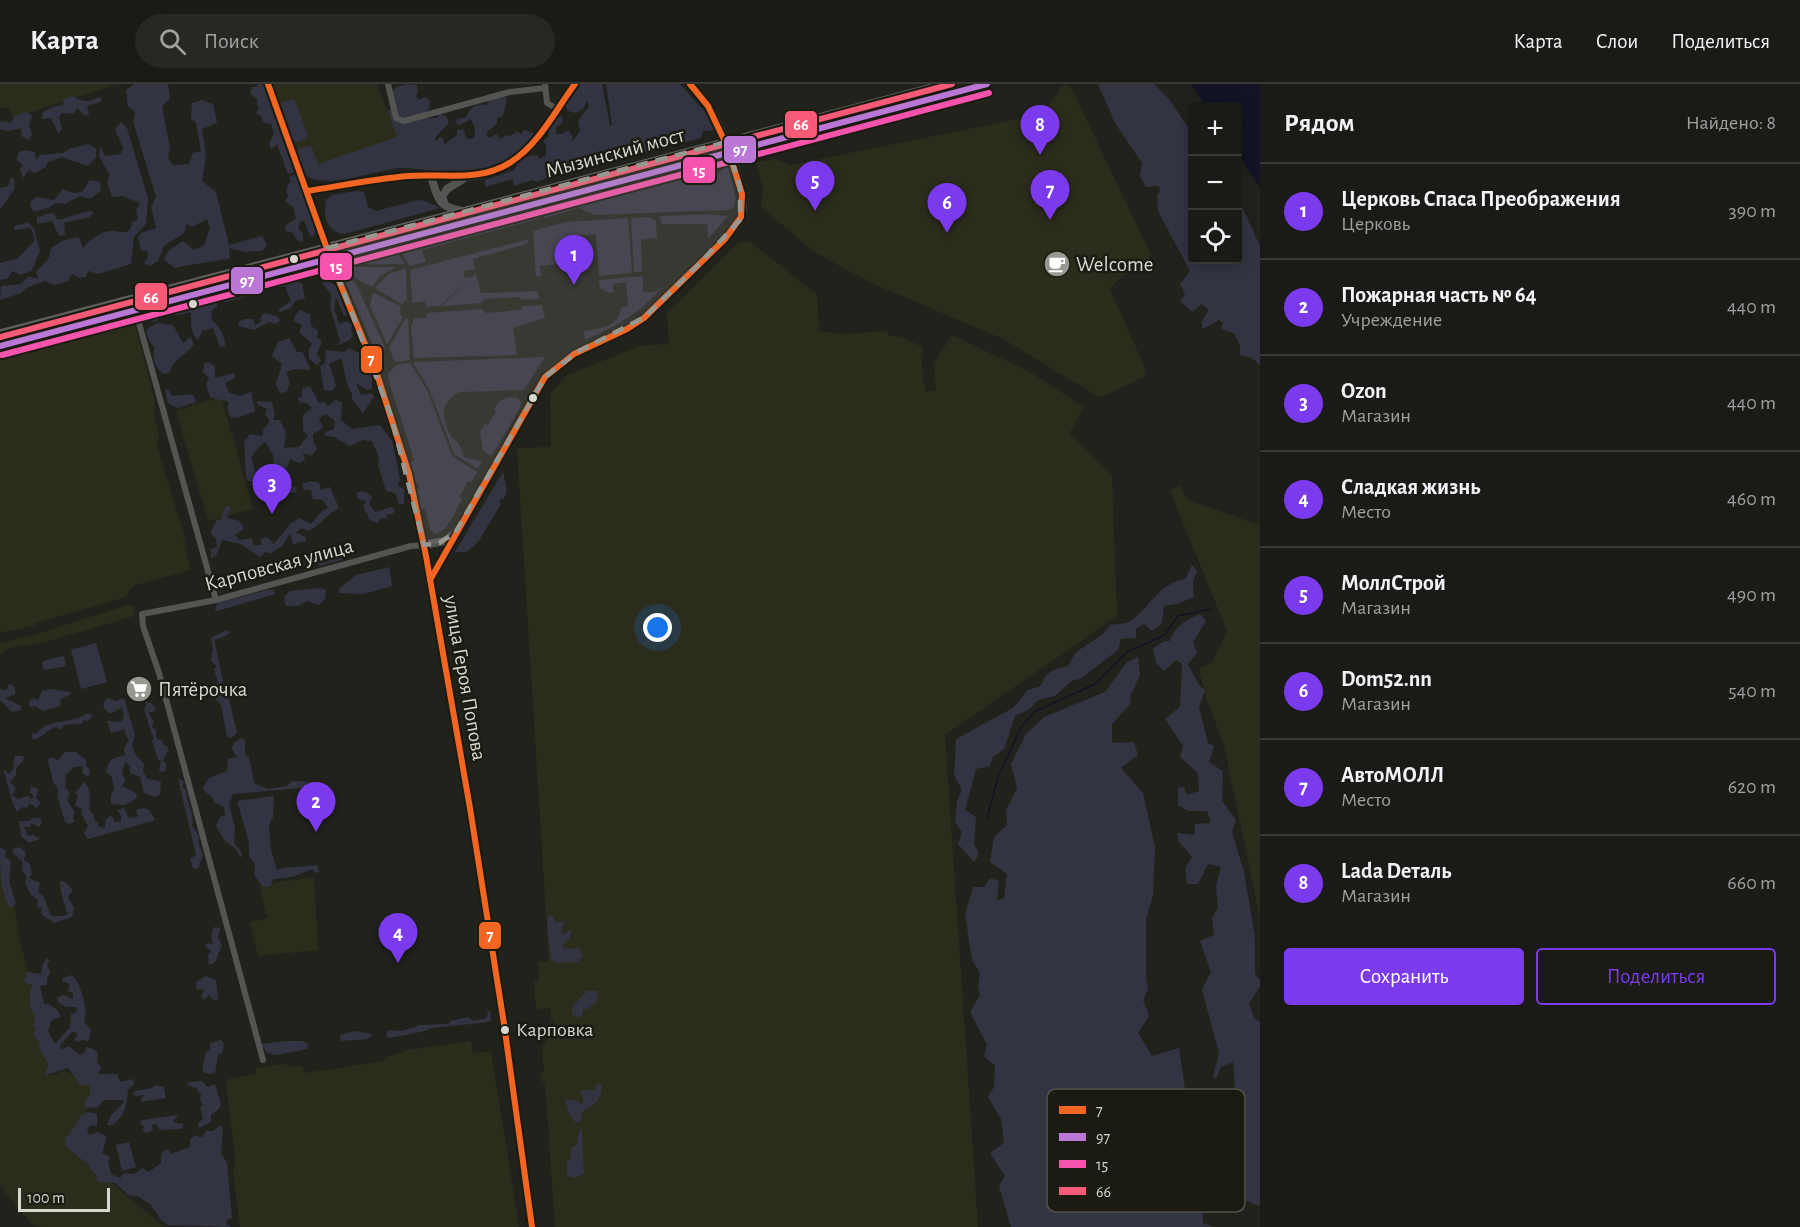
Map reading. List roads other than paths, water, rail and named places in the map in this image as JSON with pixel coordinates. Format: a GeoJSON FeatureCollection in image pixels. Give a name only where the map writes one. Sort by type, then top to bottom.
{"type":"FeatureCollection","features":[{"type":"Feature","properties":{"kind":"main road","name":"Мызинский мост"},"geometry":{"type":"LineString","coordinates":[[0,334],[947,84]]}},
{"type":"Feature","properties":{"kind":"main road","name":"Мызинский мост"},"geometry":{"type":"LineString","coordinates":[[0,346],[987,84]]}},
{"type":"Feature","properties":{"kind":"street","name":"улица Героя Попова"},"geometry":{"type":"LineString","coordinates":[[268,84],[331,259],[376,371],[409,474],[424,545],[472,820],[504,1024],[532,1227]]}},
{"type":"Feature","properties":{"kind":"street"},"geometry":{"type":"LineString","coordinates":[[388,84],[396,118],[404,122],[510,92],[545,86],[548,103],[557,109]]}},
{"type":"Feature","properties":{"kind":"street"},"geometry":{"type":"LineString","coordinates":[[307,191],[395,177],[465,178],[484,174],[512,162],[537,139],[575,84]]}},
{"type":"Feature","properties":{"kind":"street"},"geometry":{"type":"LineString","coordinates":[[430,580],[546,378],[558,364],[645,317],[721,242],[740,220],[743,212],[740,186],[721,129],[710,108],[690,84]]}},
{"type":"Feature","properties":{"kind":"street"},"geometry":{"type":"LineString","coordinates":[[431,176],[439,201],[451,209],[464,212]]}},
{"type":"Feature","properties":{"kind":"street"},"geometry":{"type":"LineString","coordinates":[[445,205],[442,197],[447,189],[465,178]]}},
{"type":"Feature","properties":{"kind":"street"},"geometry":{"type":"LineString","coordinates":[[132,298],[216,600]]}},
{"type":"Feature","properties":{"kind":"street"},"geometry":{"type":"LineString","coordinates":[[424,545],[445,541],[456,533]]}},
{"type":"Feature","properties":{"kind":"street","name":"Карповская улица"},"geometry":{"type":"LineString","coordinates":[[263,1060],[159,673],[143,626],[142,614],[216,600],[411,546],[424,545]]}},
{"type":"Feature","properties":{"kind":"waterway"},"geometry":{"type":"LineString","coordinates":[[987,818],[999,774],[1022,726],[1034,712],[1095,684],[1127,652],[1165,635],[1178,616],[1210,609]]}},
{"type":"Feature","properties":{"kind":"place","name":"Lada Dеталь"},"geometry":{"type":"Point","coordinates":[1040,155]}},
{"type":"Feature","properties":{"kind":"place","name":"МоллСтрой"},"geometry":{"type":"Point","coordinates":[815,211]}},
{"type":"Feature","properties":{"kind":"place","name":"АвтоМОЛЛ"},"geometry":{"type":"Point","coordinates":[1050,220]}},
{"type":"Feature","properties":{"kind":"place","name":"Dom52.nn"},"geometry":{"type":"Point","coordinates":[947,233]}},
{"type":"Feature","properties":{"kind":"place","name":"Welcome"},"geometry":{"type":"Point","coordinates":[1057,264]}},
{"type":"Feature","properties":{"kind":"place","name":"Церковь Спаса Преображения"},"geometry":{"type":"Point","coordinates":[574,285]}},
{"type":"Feature","properties":{"kind":"place","name":"Ozon"},"geometry":{"type":"Point","coordinates":[272,514]}},
{"type":"Feature","properties":{"kind":"place","name":"Пятёрочка"},"geometry":{"type":"Point","coordinates":[139,689]}},
{"type":"Feature","properties":{"kind":"place","name":"Пожарная часть № 64"},"geometry":{"type":"Point","coordinates":[316,832]}},
{"type":"Feature","properties":{"kind":"place","name":"Сладкая жизнь"},"geometry":{"type":"Point","coordinates":[398,963]}},
{"type":"Feature","properties":{"kind":"place","name":"Карповка"},"geometry":{"type":"Point","coordinates":[505,1030]}}]}
